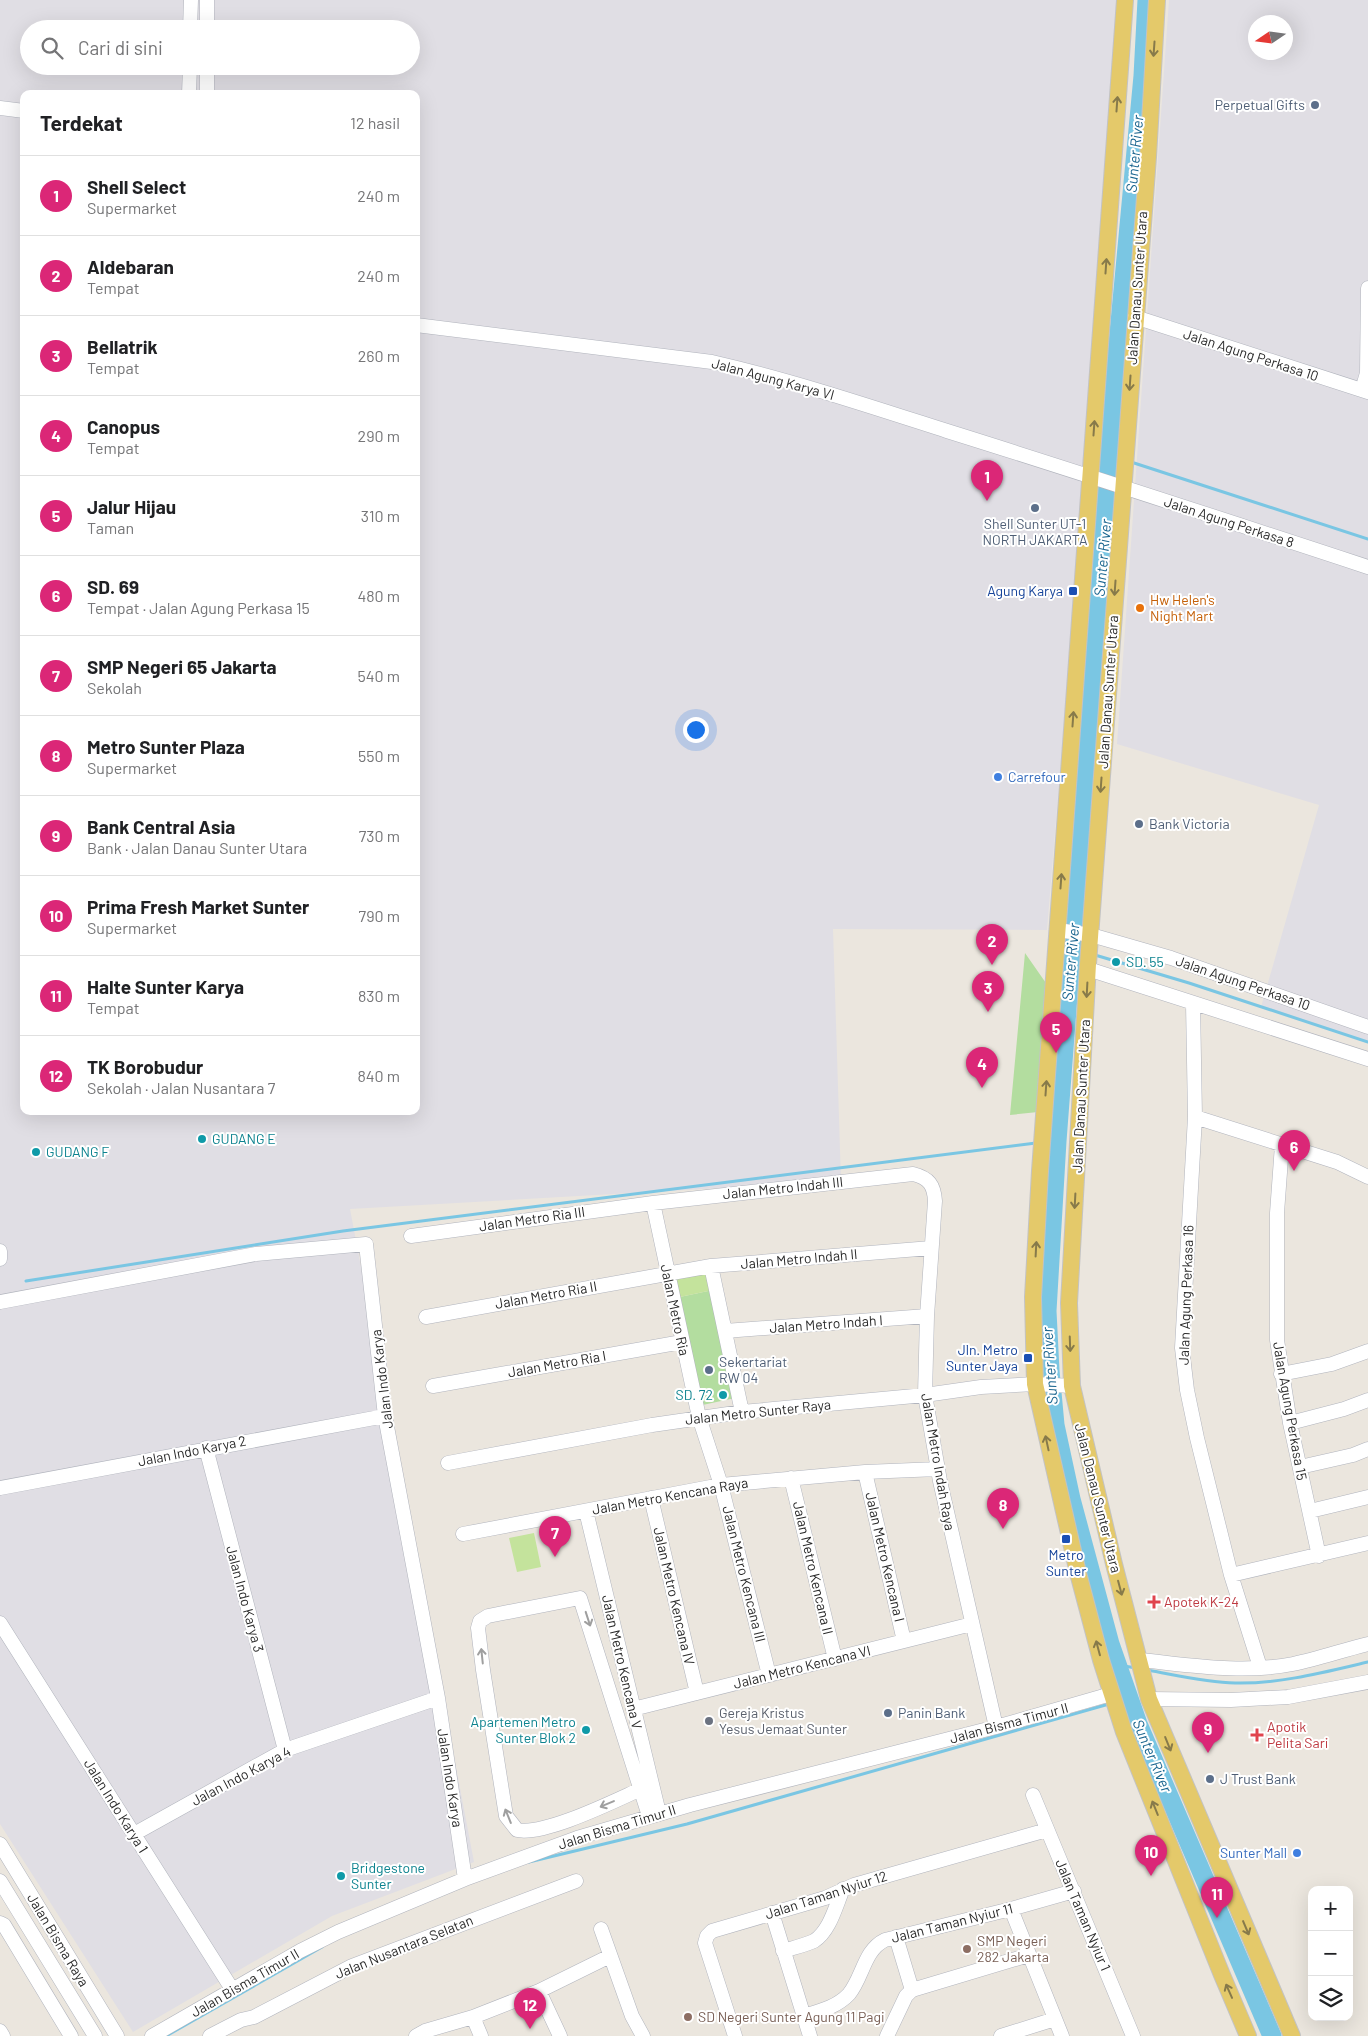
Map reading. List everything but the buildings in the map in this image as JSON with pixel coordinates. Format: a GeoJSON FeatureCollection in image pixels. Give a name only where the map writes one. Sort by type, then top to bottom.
{"type":"FeatureCollection","features":[{"type":"Feature","properties":{"kind":"main road"},"geometry":{"type":"LineString","coordinates":[[1124,0],[1094,477],[1061,930],[1042,1144],[1033,1297],[1039,1384],[1070,1542],[1112,1697],[1248,2036]]}},
{"type":"Feature","properties":{"kind":"main road","name":"Jalan Danau Sunter Utara"},"geometry":{"type":"LineString","coordinates":[[1157,0],[1148,158],[1125,454],[1121,483],[1088,950],[1069,1303],[1067,1386],[1149,1697],[1292,2036]]}},
{"type":"Feature","properties":{"kind":"street"},"geometry":{"type":"LineString","coordinates":[[190,20],[191,0]]}},
{"type":"Feature","properties":{"kind":"street"},"geometry":{"type":"LineString","coordinates":[[207,20],[208,0]]}},
{"type":"Feature","properties":{"kind":"street"},"geometry":{"type":"LineString","coordinates":[[189,90],[190,75]]}},
{"type":"Feature","properties":{"kind":"street"},"geometry":{"type":"LineString","coordinates":[[207,75],[207,90]]}},
{"type":"Feature","properties":{"kind":"street"},"geometry":{"type":"LineString","coordinates":[[0,108],[20,110]]}},
{"type":"Feature","properties":{"kind":"street"},"geometry":{"type":"LineString","coordinates":[[1365,391],[1368,288]]}},
{"type":"Feature","properties":{"kind":"street","name":"Jalan Agung Perkasa 10"},"geometry":{"type":"LineString","coordinates":[[1135,317],[1365,391]]}},
{"type":"Feature","properties":{"kind":"street","name":"Jalan Agung Karya VI"},"geometry":{"type":"LineString","coordinates":[[420,326],[719,363],[841,398],[1094,477]]}},
{"type":"Feature","properties":{"kind":"street","name":"Jalan Agung Perkasa 8"},"geometry":{"type":"LineString","coordinates":[[1094,477],[1121,483],[1368,567]]}},
{"type":"Feature","properties":{"kind":"street","name":"Jalan Agung Perkasa 10"},"geometry":{"type":"LineString","coordinates":[[1061,930],[1088,950],[1193,1003],[1368,1059]]}},
{"type":"Feature","properties":{"kind":"street","name":"Jalan Agung Perkasa 10"},"geometry":{"type":"LineString","coordinates":[[1088,950],[1171,958],[1368,1027]]}},
{"type":"Feature","properties":{"kind":"street","name":"Jalan Agung Perkasa 16"},"geometry":{"type":"LineString","coordinates":[[1193,1003],[1195,1117],[1189,1192],[1182,1356],[1186,1390],[1231,1574],[1260,1667]]}},
{"type":"Feature","properties":{"kind":"street"},"geometry":{"type":"LineString","coordinates":[[1195,1117],[1337,1162],[1368,1177]]}},
{"type":"Feature","properties":{"kind":"street","name":"Jalan Agung Perkasa 15"},"geometry":{"type":"LineString","coordinates":[[1282,1145],[1277,1213],[1277,1340],[1290,1423],[1319,1556]]}},
{"type":"Feature","properties":{"kind":"street","name":"Jalan Metro Indah III"},"geometry":{"type":"LineString","coordinates":[[653,1203],[913,1174]]}},
{"type":"Feature","properties":{"kind":"street","name":"Jalan Metro Indah Raya"},"geometry":{"type":"LineString","coordinates":[[913,1174],[923,1176],[928,1180],[934,1189],[935,1202],[930,1248],[924,1395],[938,1468],[996,1727]]}},
{"type":"Feature","properties":{"kind":"street","name":"Jalan Metro Ria III"},"geometry":{"type":"LineString","coordinates":[[411,1236],[653,1203]]}},
{"type":"Feature","properties":{"kind":"street","name":"Jalan Metro Ria"},"geometry":{"type":"LineString","coordinates":[[653,1203],[699,1417]]}},
{"type":"Feature","properties":{"kind":"street","name":"Jalan Indo Karya"},"geometry":{"type":"LineString","coordinates":[[0,1302],[256,1254],[366,1244],[385,1416],[438,1698],[465,1879]]}},
{"type":"Feature","properties":{"kind":"street","name":"Jalan Metro Indah II"},"geometry":{"type":"LineString","coordinates":[[667,1273],[711,1266],[930,1248]]}},
{"type":"Feature","properties":{"kind":"street"},"geometry":{"type":"LineString","coordinates":[[0,1251],[0,1259]]}},
{"type":"Feature","properties":{"kind":"street"},"geometry":{"type":"LineString","coordinates":[[711,1266],[742,1412]]}},
{"type":"Feature","properties":{"kind":"street","name":"Jalan Metro Ria II"},"geometry":{"type":"LineString","coordinates":[[426,1317],[667,1273]]}},
{"type":"Feature","properties":{"kind":"street","name":"Jalan Metro Indah I"},"geometry":{"type":"LineString","coordinates":[[725,1331],[927,1316]]}},
{"type":"Feature","properties":{"kind":"street","name":"Jalan Metro Ria I"},"geometry":{"type":"LineString","coordinates":[[433,1386],[682,1342]]}},
{"type":"Feature","properties":{"kind":"street"},"geometry":{"type":"LineString","coordinates":[[1282,1374],[1332,1364],[1368,1351]]}},
{"type":"Feature","properties":{"kind":"street","name":"Jalan Metro Sunter Raya"},"geometry":{"type":"LineString","coordinates":[[448,1463],[699,1417],[924,1395],[981,1387],[1039,1384],[1067,1386]]}},
{"type":"Feature","properties":{"kind":"street"},"geometry":{"type":"LineString","coordinates":[[1290,1423],[1344,1409],[1368,1400]]}},
{"type":"Feature","properties":{"kind":"street","name":"Jalan Indo Karya 2"},"geometry":{"type":"LineString","coordinates":[[0,1488],[385,1416]]}},
{"type":"Feature","properties":{"kind":"street","name":"Jalan Metro Kencana III"},"geometry":{"type":"LineString","coordinates":[[699,1417],[721,1485],[769,1675]]}},
{"type":"Feature","properties":{"kind":"street","name":"Jalan Indo Karya 3"},"geometry":{"type":"LineString","coordinates":[[206,1448],[285,1750]]}},
{"type":"Feature","properties":{"kind":"street"},"geometry":{"type":"LineString","coordinates":[[1300,1467],[1353,1455],[1368,1449]]}},
{"type":"Feature","properties":{"kind":"street","name":"Jalan Metro Kencana Raya"},"geometry":{"type":"LineString","coordinates":[[463,1534],[721,1485],[865,1472],[938,1468]]}},
{"type":"Feature","properties":{"kind":"street","name":"Jalan Metro Kencana I"},"geometry":{"type":"LineString","coordinates":[[865,1472],[904,1641]]}},
{"type":"Feature","properties":{"kind":"street","name":"Jalan Metro Kencana II"},"geometry":{"type":"LineString","coordinates":[[791,1478],[835,1659]]}},
{"type":"Feature","properties":{"kind":"street"},"geometry":{"type":"LineString","coordinates":[[1310,1512],[1368,1497]]}},
{"type":"Feature","properties":{"kind":"street","name":"Jalan Metro Kencana IV"},"geometry":{"type":"LineString","coordinates":[[651,1498],[697,1693]]}},
{"type":"Feature","properties":{"kind":"street","name":"Jalan Metro Kencana V"},"geometry":{"type":"LineString","coordinates":[[586,1511],[633,1709],[654,1815]]}},
{"type":"Feature","properties":{"kind":"street"},"geometry":{"type":"LineString","coordinates":[[1231,1574],[1319,1556],[1368,1543]]}},
{"type":"Feature","properties":{"kind":"street"},"geometry":{"type":"LineString","coordinates":[[641,1789],[569,1820],[531,1831],[517,1830],[506,1816],[483,1670],[478,1628],[480,1621],[488,1616],[580,1598],[641,1789],[654,1815]]}},
{"type":"Feature","properties":{"kind":"street","name":"Jalan Indo Karya 1"},"geometry":{"type":"LineString","coordinates":[[0,1624],[232,1989]]}},
{"type":"Feature","properties":{"kind":"street","name":"Jalan Metro Kencana VI"},"geometry":{"type":"LineString","coordinates":[[633,1709],[972,1624]]}},
{"type":"Feature","properties":{"kind":"street"},"geometry":{"type":"LineString","coordinates":[[1141,1663],[1240,1668],[1260,1667],[1292,1664],[1368,1644]]}},
{"type":"Feature","properties":{"kind":"street"},"geometry":{"type":"LineString","coordinates":[[1149,1697],[1231,1700],[1288,1697],[1368,1682]]}},
{"type":"Feature","properties":{"kind":"street","name":"Jalan Bisma Timur II"},"geometry":{"type":"LineString","coordinates":[[152,2036],[232,1989],[338,1932],[465,1879],[573,1840],[654,1815],[1112,1697]]}},
{"type":"Feature","properties":{"kind":"street","name":"Jalan Indo Karya 4"},"geometry":{"type":"LineString","coordinates":[[134,1834],[285,1750],[438,1698]]}},
{"type":"Feature","properties":{"kind":"street","name":"Jalan Taman Nyiur 1"},"geometry":{"type":"LineString","coordinates":[[1033,1795],[1133,2036]]}},
{"type":"Feature","properties":{"kind":"street"},"geometry":{"type":"LineString","coordinates":[[569,1820],[573,1840]]}},
{"type":"Feature","properties":{"kind":"street","name":"Jalan Taman Nyiur 12"},"geometry":{"type":"LineString","coordinates":[[735,2036],[705,1943],[712,1930],[825,1898],[843,1889],[1047,1830]]}},
{"type":"Feature","properties":{"kind":"street","name":"Jalan Bisma Raya"},"geometry":{"type":"LineString","coordinates":[[0,1844],[117,2036]]}},
{"type":"Feature","properties":{"kind":"street","name":"Jalan Bisma Raya"},"geometry":{"type":"LineString","coordinates":[[0,1880],[95,2036]]}},
{"type":"Feature","properties":{"kind":"street","name":"Jalan Nusantara Selatan"},"geometry":{"type":"LineString","coordinates":[[210,2036],[241,2020],[254,2017],[352,1966],[576,1881]]}},
{"type":"Feature","properties":{"kind":"street"},"geometry":{"type":"LineString","coordinates":[[783,1951],[820,1936],[828,1925],[843,1889]]}},
{"type":"Feature","properties":{"kind":"street","name":"Jalan Taman Nyiur 11"},"geometry":{"type":"LineString","coordinates":[[803,2016],[834,2006],[845,1998],[854,1988],[873,1949],[881,1942],[1012,1909],[1074,1891]]}},
{"type":"Feature","properties":{"kind":"street"},"geometry":{"type":"LineString","coordinates":[[1012,1909],[1062,2036]]}},
{"type":"Feature","properties":{"kind":"street"},"geometry":{"type":"LineString","coordinates":[[772,1913],[810,2036]]}},
{"type":"Feature","properties":{"kind":"street"},"geometry":{"type":"LineString","coordinates":[[0,1923],[4,1925],[71,2036]]}},
{"type":"Feature","properties":{"kind":"street"},"geometry":{"type":"LineString","coordinates":[[601,1929],[632,2016],[643,2036]]}},
{"type":"Feature","properties":{"kind":"street"},"geometry":{"type":"LineString","coordinates":[[896,1937],[912,1990]]}},
{"type":"Feature","properties":{"kind":"street"},"geometry":{"type":"LineString","coordinates":[[887,2036],[906,1996],[912,1990],[1030,1955]]}},
{"type":"Feature","properties":{"kind":"street"},"geometry":{"type":"LineString","coordinates":[[416,2036],[434,2028],[473,2017],[539,1991],[610,1956]]}},
{"type":"Feature","properties":{"kind":"street"},"geometry":{"type":"LineString","coordinates":[[539,1991],[560,2036]]}},
{"type":"Feature","properties":{"kind":"street"},"geometry":{"type":"LineString","coordinates":[[473,2017],[481,2036]]}},
{"type":"Feature","properties":{"kind":"street"},"geometry":{"type":"LineString","coordinates":[[1001,2036],[1055,2019]]}},
{"type":"Feature","properties":{"kind":"street"},"geometry":{"type":"LineString","coordinates":[[0,2031],[3,2036]]}},
{"type":"Feature","properties":{"kind":"shaded area"},"geometry":{"type":"Polygon","coordinates":[[[0,0],[1118,0],[1085,466],[1047,930],[833,929],[841,1181],[350,1209],[474,1862],[332,1916],[133,2032],[0,1824],[0,0]]]}},
{"type":"Feature","properties":{"kind":"shaded area"},"geometry":{"type":"Polygon","coordinates":[[[1169,0],[1368,0],[1368,1042],[1261,1007],[1319,805],[1117,744],[1169,0]]]}},
{"type":"Feature","properties":{"kind":"green space"},"geometry":{"type":"Polygon","coordinates":[[[1058,946],[1071,947],[1056,1140],[1046,1140],[1058,946]]]}},
{"type":"Feature","properties":{"kind":"green space"},"geometry":{"type":"Polygon","coordinates":[[[1025,953],[1048,986],[1038,1112],[1010,1115],[1025,953]]]}},
{"type":"Feature","properties":{"kind":"green space"},"geometry":{"type":"Polygon","coordinates":[[[708,1269],[713,1290],[675,1298],[671,1277],[708,1269]]]}},
{"type":"Feature","properties":{"kind":"green space"},"geometry":{"type":"Polygon","coordinates":[[[713,1290],[735,1398],[698,1406],[675,1298],[713,1290]]]}},
{"type":"Feature","properties":{"kind":"green space"},"geometry":{"type":"Polygon","coordinates":[[[534,1533],[541,1567],[517,1572],[509,1538],[534,1533]]]}},
{"type":"Feature","properties":{"kind":"waterway","name":"Sunter River"},"geometry":{"type":"LineString","coordinates":[[1147,0],[1143,76],[1116,365],[1057,1141],[1047,1311],[1050,1371],[1055,1425],[1071,1499],[1110,1644],[1138,1724],[1272,2036]]}},
{"type":"Feature","properties":{"kind":"waterway"},"geometry":{"type":"LineString","coordinates":[[1109,456],[1120,459]]}},
{"type":"Feature","properties":{"kind":"waterway"},"geometry":{"type":"LineString","coordinates":[[1131,462],[1368,539]]}},
{"type":"Feature","properties":{"kind":"waterway"},"geometry":{"type":"LineString","coordinates":[[1072,948],[1084,952]]}},
{"type":"Feature","properties":{"kind":"waterway"},"geometry":{"type":"LineString","coordinates":[[1095,955],[1189,983],[1368,1042]]}},
{"type":"Feature","properties":{"kind":"waterway"},"geometry":{"type":"LineString","coordinates":[[1047,1142],[1057,1141]]}},
{"type":"Feature","properties":{"kind":"waterway"},"geometry":{"type":"LineString","coordinates":[[26,1281],[343,1231],[1036,1143]]}},
{"type":"Feature","properties":{"kind":"waterway"},"geometry":{"type":"LineString","coordinates":[[1147,1670],[1213,1681],[1252,1683],[1302,1677],[1368,1662]]}},
{"type":"Feature","properties":{"kind":"waterway"},"geometry":{"type":"LineString","coordinates":[[1118,1665],[1136,1668]]}},
{"type":"Feature","properties":{"kind":"waterway"},"geometry":{"type":"LineString","coordinates":[[1120,1701],[1129,1698]]}},
{"type":"Feature","properties":{"kind":"waterway"},"geometry":{"type":"LineString","coordinates":[[529,1862],[687,1824],[1109,1704]]}},
{"type":"Feature","properties":{"kind":"waterway"},"geometry":{"type":"LineString","coordinates":[[166,2036],[322,1947]]}},
{"type":"Feature","properties":{"kind":"place","name":"Perpetual Gifts"},"geometry":{"type":"Point","coordinates":[1315,105]}},
{"type":"Feature","properties":{"kind":"place","name":"Shell Select"},"geometry":{"type":"Point","coordinates":[987,501]}},
{"type":"Feature","properties":{"kind":"place","name":"Shell Sunter UT-1 NORTH JAKARTA"},"geometry":{"type":"Point","coordinates":[1035,508]}},
{"type":"Feature","properties":{"kind":"place","name":"Agung Karya"},"geometry":{"type":"Point","coordinates":[1073,591]}},
{"type":"Feature","properties":{"kind":"place","name":"Hw Helen's Night Mart"},"geometry":{"type":"Point","coordinates":[1140,608]}},
{"type":"Feature","properties":{"kind":"place","name":"Carrefour"},"geometry":{"type":"Point","coordinates":[998,777]}},
{"type":"Feature","properties":{"kind":"place","name":"Bank Victoria"},"geometry":{"type":"Point","coordinates":[1139,824]}},
{"type":"Feature","properties":{"kind":"place","name":"SD. 55"},"geometry":{"type":"Point","coordinates":[1116,962]}},
{"type":"Feature","properties":{"kind":"place","name":"Aldebaran"},"geometry":{"type":"Point","coordinates":[992,965]}},
{"type":"Feature","properties":{"kind":"place","name":"Bellatrik"},"geometry":{"type":"Point","coordinates":[988,1012]}},
{"type":"Feature","properties":{"kind":"place","name":"Jalur Hijau"},"geometry":{"type":"Point","coordinates":[1056,1053]}},
{"type":"Feature","properties":{"kind":"place","name":"Canopus"},"geometry":{"type":"Point","coordinates":[982,1088]}},
{"type":"Feature","properties":{"kind":"place","name":"GUDANG E"},"geometry":{"type":"Point","coordinates":[202,1139]}},
{"type":"Feature","properties":{"kind":"place","name":"GUDANG F"},"geometry":{"type":"Point","coordinates":[36,1152]}},
{"type":"Feature","properties":{"kind":"place","name":"SD. 69"},"geometry":{"type":"Point","coordinates":[1294,1171]}},
{"type":"Feature","properties":{"kind":"place","name":"Jln. Metro Sunter Jaya"},"geometry":{"type":"Point","coordinates":[1028,1358]}},
{"type":"Feature","properties":{"kind":"place","name":"Sekertariat RW 04"},"geometry":{"type":"Point","coordinates":[709,1370]}},
{"type":"Feature","properties":{"kind":"place","name":"SD. 72"},"geometry":{"type":"Point","coordinates":[723,1395]}},
{"type":"Feature","properties":{"kind":"place","name":"Metro Sunter Plaza"},"geometry":{"type":"Point","coordinates":[1003,1529]}},
{"type":"Feature","properties":{"kind":"place","name":"Metro Sunter"},"geometry":{"type":"Point","coordinates":[1066,1539]}},
{"type":"Feature","properties":{"kind":"place","name":"SMP Negeri 65 Jakarta"},"geometry":{"type":"Point","coordinates":[555,1557]}},
{"type":"Feature","properties":{"kind":"place","name":"Apotek K-24"},"geometry":{"type":"Point","coordinates":[1154,1602]}},
{"type":"Feature","properties":{"kind":"place","name":"Panin Bank"},"geometry":{"type":"Point","coordinates":[888,1713]}},
{"type":"Feature","properties":{"kind":"place","name":"Gereja Kristus Yesus Jemaat Sunter"},"geometry":{"type":"Point","coordinates":[709,1721]}},
{"type":"Feature","properties":{"kind":"place","name":"Apartemen Metro Sunter Blok 2"},"geometry":{"type":"Point","coordinates":[586,1730]}},
{"type":"Feature","properties":{"kind":"place","name":"Apotik Pelita Sari"},"geometry":{"type":"Point","coordinates":[1257,1735]}},
{"type":"Feature","properties":{"kind":"place","name":"Bank Central Asia"},"geometry":{"type":"Point","coordinates":[1208,1753]}},
{"type":"Feature","properties":{"kind":"place","name":"J Trust Bank"},"geometry":{"type":"Point","coordinates":[1210,1779]}},
{"type":"Feature","properties":{"kind":"place","name":"Sunter Mall"},"geometry":{"type":"Point","coordinates":[1297,1853]}},
{"type":"Feature","properties":{"kind":"place","name":"Bridgestone Sunter"},"geometry":{"type":"Point","coordinates":[341,1876]}},
{"type":"Feature","properties":{"kind":"place","name":"Prima Fresh Market Sunter"},"geometry":{"type":"Point","coordinates":[1151,1876]}},
{"type":"Feature","properties":{"kind":"place","name":"Halte Sunter Karya"},"geometry":{"type":"Point","coordinates":[1217,1918]}},
{"type":"Feature","properties":{"kind":"place","name":"SMP Negeri 282 Jakarta"},"geometry":{"type":"Point","coordinates":[967,1949]}},
{"type":"Feature","properties":{"kind":"place","name":"SD Negeri Sunter Agung 11 Pagi"},"geometry":{"type":"Point","coordinates":[688,2017]}},
{"type":"Feature","properties":{"kind":"place","name":"TK Borobudur"},"geometry":{"type":"Point","coordinates":[530,2029]}}]}
